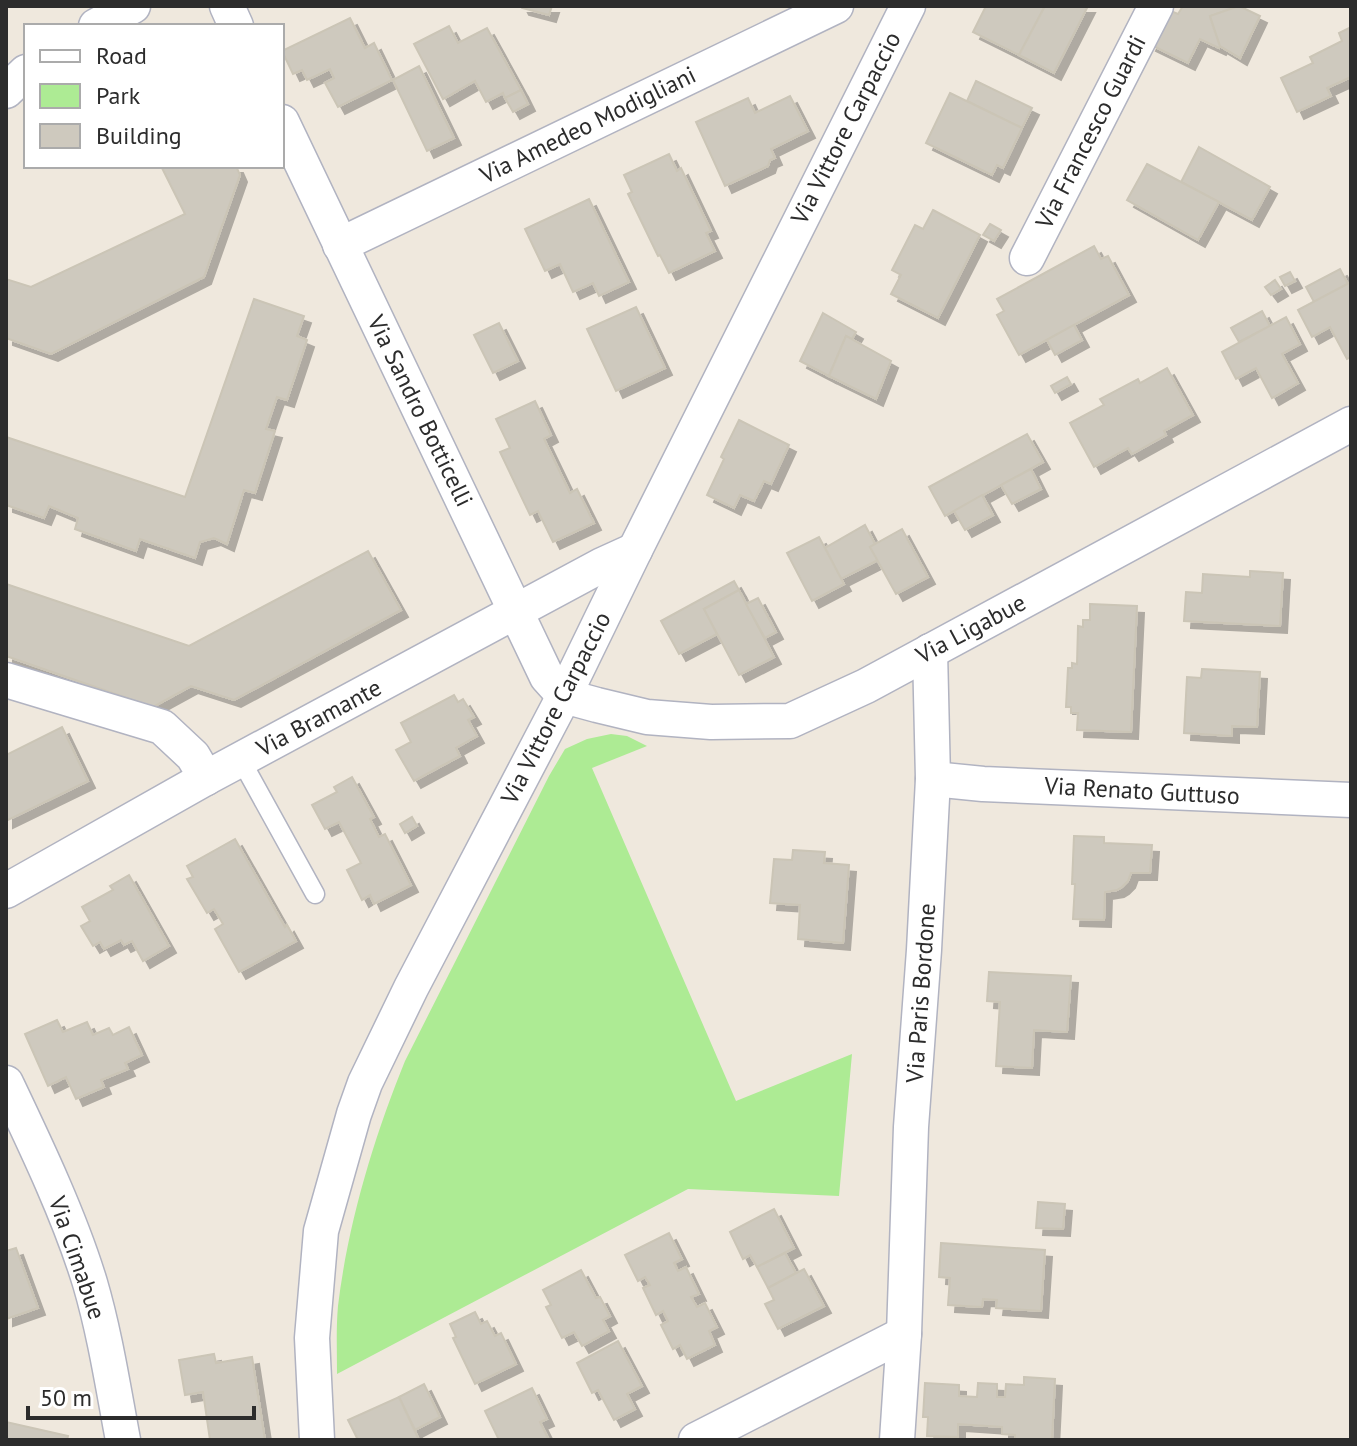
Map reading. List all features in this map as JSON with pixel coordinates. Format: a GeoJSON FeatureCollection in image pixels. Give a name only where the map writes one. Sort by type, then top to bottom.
{"type":"FeatureCollection","features":[{"type":"Feature","properties":{"kind":"street"},"geometry":{"type":"LineString","coordinates":[[100,24],[133,6]]}},
{"type":"Feature","properties":{"kind":"street","name":"Via Amedeo Modigliani"},"geometry":{"type":"LineString","coordinates":[[340,245],[836,6]]}},
{"type":"Feature","properties":{"kind":"street","name":"Via Vittore Carpaccio"},"geometry":{"type":"LineString","coordinates":[[317,1440],[312,1338],[321,1231],[365,1083],[411,988],[564,696],[908,6]]}},
{"type":"Feature","properties":{"kind":"street","name":"Via Francesco Guardi"},"geometry":{"type":"LineString","coordinates":[[1027,258],[1156,6]]}},
{"type":"Feature","properties":{"kind":"street"},"geometry":{"type":"LineString","coordinates":[[6,91],[24,74]]}},
{"type":"Feature","properties":{"kind":"street","name":"Via Sandro Botticelli"},"geometry":{"type":"LineString","coordinates":[[284,126],[547,677],[564,696]]}},
{"type":"Feature","properties":{"kind":"street","name":"Via Ligabue"},"geometry":{"type":"LineString","coordinates":[[564,696],[647,717],[711,722],[790,721],[866,686],[1351,424]]}},
{"type":"Feature","properties":{"kind":"street","name":"Via Bramante"},"geometry":{"type":"LineString","coordinates":[[6,891],[206,778],[635,550]]}},
{"type":"Feature","properties":{"kind":"street","name":"Via Paris Bordone"},"geometry":{"type":"LineString","coordinates":[[897,1440],[911,1127],[933,779],[930,651]]}},
{"type":"Feature","properties":{"kind":"street"},"geometry":{"type":"LineString","coordinates":[[6,680],[162,727],[193,756],[206,778]]}},
{"type":"Feature","properties":{"kind":"street","name":"Via Renato Guttuso"},"geometry":{"type":"LineString","coordinates":[[933,779],[983,784],[1351,800]]}},
{"type":"Feature","properties":{"kind":"street","name":"Via Cimabue"},"geometry":{"type":"LineString","coordinates":[[6,1083],[73,1234],[90,1282],[123,1440]]}},
{"type":"Feature","properties":{"kind":"street"},"geometry":{"type":"LineString","coordinates":[[696,1440],[904,1334]]}},
{"type":"Feature","properties":{"kind":"lane"},"geometry":{"type":"LineString","coordinates":[[241,760],[315,894]]}},
{"type":"Feature","properties":{"kind":"green space"},"geometry":{"type":"Polygon","coordinates":[[[611,734],[627,736],[647,746],[592,768],[736,1101],[852,1054],[839,1196],[688,1189],[337,1374],[338,1306],[348,1243],[373,1150],[405,1061],[565,749],[587,739],[611,734]]]}},
{"type":"Feature","properties":{"kind":"building"},"geometry":{"type":"Polygon","coordinates":[[[521,6],[552,6],[549,15],[521,6]]]}},
{"type":"Feature","properties":{"kind":"building"},"geometry":{"type":"Polygon","coordinates":[[[986,6],[1045,6],[1019,55],[973,32],[986,6]]]}},
{"type":"Feature","properties":{"kind":"building"},"geometry":{"type":"Polygon","coordinates":[[[1045,6],[1088,6],[1054,73],[1019,55],[1045,6]]]}},
{"type":"Feature","properties":{"kind":"building"},"geometry":{"type":"Polygon","coordinates":[[[1183,6],[1239,6],[1210,16],[1220,46],[1200,39],[1188,63],[1149,44],[1166,9],[1178,14],[1183,6]]]}},
{"type":"Feature","properties":{"kind":"building"},"geometry":{"type":"Polygon","coordinates":[[[1239,6],[1260,16],[1240,58],[1220,46],[1210,16],[1239,6]]]}},
{"type":"Feature","properties":{"kind":"building"},"geometry":{"type":"Polygon","coordinates":[[[350,18],[365,48],[374,43],[392,80],[338,107],[325,83],[334,78],[330,69],[307,80],[302,70],[293,74],[284,50],[350,18]]]}},
{"type":"Feature","properties":{"kind":"building"},"geometry":{"type":"Polygon","coordinates":[[[449,26],[458,43],[487,28],[521,90],[505,98],[503,93],[486,102],[475,81],[443,99],[414,44],[449,26]]]}},
{"type":"Feature","properties":{"kind":"building"},"geometry":{"type":"Polygon","coordinates":[[[1351,27],[1351,77],[1327,88],[1331,96],[1297,112],[1281,78],[1313,63],[1310,57],[1342,41],[1339,33],[1351,27]]]}},
{"type":"Feature","properties":{"kind":"building"},"geometry":{"type":"Polygon","coordinates":[[[419,66],[454,138],[427,151],[393,80],[419,66]]]}},
{"type":"Feature","properties":{"kind":"building"},"geometry":{"type":"Polygon","coordinates":[[[976,81],[1032,108],[1022,128],[967,101],[976,81]]]}},
{"type":"Feature","properties":{"kind":"building"},"geometry":{"type":"Polygon","coordinates":[[[521,90],[528,104],[513,112],[505,98],[521,90]]]}},
{"type":"Feature","properties":{"kind":"building"},"geometry":{"type":"Polygon","coordinates":[[[950,93],[1022,128],[1003,168],[997,165],[992,175],[926,143],[950,93]]]}},
{"type":"Feature","properties":{"kind":"building"},"geometry":{"type":"Polygon","coordinates":[[[790,96],[808,131],[771,149],[775,158],[770,160],[768,166],[725,186],[696,122],[748,98],[755,113],[790,96]]]}},
{"type":"Feature","properties":{"kind":"building"},"geometry":{"type":"Polygon","coordinates":[[[1199,147],[1270,187],[1252,220],[1181,182],[1199,147]]]}},
{"type":"Feature","properties":{"kind":"building"},"geometry":{"type":"Polygon","coordinates":[[[669,154],[677,171],[681,168],[711,231],[706,233],[715,251],[669,273],[628,194],[632,192],[624,175],[669,154]]]}},
{"type":"Feature","properties":{"kind":"building"},"geometry":{"type":"Polygon","coordinates":[[[1147,164],[1219,202],[1198,240],[1127,200],[1147,164]]]}},
{"type":"Feature","properties":{"kind":"building"},"geometry":{"type":"Polygon","coordinates":[[[162,168],[237,168],[240,175],[204,277],[51,354],[6,338],[6,279],[31,287],[185,214],[162,168]]]}},
{"type":"Feature","properties":{"kind":"building"},"geometry":{"type":"Polygon","coordinates":[[[589,199],[629,282],[599,296],[593,283],[573,292],[560,264],[545,271],[525,229],[589,199]]]}},
{"type":"Feature","properties":{"kind":"building"},"geometry":{"type":"Polygon","coordinates":[[[933,210],[980,235],[938,318],[891,294],[901,275],[892,270],[915,225],[923,229],[933,210]]]}},
{"type":"Feature","properties":{"kind":"building"},"geometry":{"type":"Polygon","coordinates":[[[990,224],[1001,230],[994,241],[983,235],[990,224]]]}},
{"type":"Feature","properties":{"kind":"building"},"geometry":{"type":"Polygon","coordinates":[[[1094,246],[1101,259],[1108,256],[1129,295],[1019,355],[997,315],[1004,311],[997,299],[1094,246]]]}},
{"type":"Feature","properties":{"kind":"building"},"geometry":{"type":"Polygon","coordinates":[[[1340,269],[1348,284],[1314,302],[1306,287],[1340,269]]]}},
{"type":"Feature","properties":{"kind":"building"},"geometry":{"type":"Polygon","coordinates":[[[1290,272],[1295,281],[1285,286],[1280,277],[1290,272]]]}},
{"type":"Feature","properties":{"kind":"building"},"geometry":{"type":"Polygon","coordinates":[[[1275,280],[1281,289],[1271,295],[1265,287],[1275,280]]]}},
{"type":"Feature","properties":{"kind":"building"},"geometry":{"type":"Polygon","coordinates":[[[1351,282],[1351,357],[1347,359],[1330,327],[1312,337],[1298,310],[1351,282]]]}},
{"type":"Feature","properties":{"kind":"building"},"geometry":{"type":"Polygon","coordinates":[[[254,299],[304,316],[297,336],[307,340],[287,400],[277,397],[266,429],[275,431],[255,493],[244,490],[227,544],[214,538],[200,542],[195,558],[140,539],[136,551],[75,529],[78,518],[49,506],[44,518],[6,505],[6,437],[185,497],[254,299]]]}},
{"type":"Feature","properties":{"kind":"building"},"geometry":{"type":"Polygon","coordinates":[[[636,307],[665,368],[616,391],[587,329],[636,307]]]}},
{"type":"Feature","properties":{"kind":"building"},"geometry":{"type":"Polygon","coordinates":[[[1262,311],[1270,326],[1239,342],[1231,328],[1262,311]]]}},
{"type":"Feature","properties":{"kind":"building"},"geometry":{"type":"Polygon","coordinates":[[[823,313],[856,332],[852,339],[846,336],[829,376],[800,361],[823,313]]]}},
{"type":"Feature","properties":{"kind":"building"},"geometry":{"type":"Polygon","coordinates":[[[1286,317],[1300,344],[1282,354],[1298,383],[1272,398],[1256,368],[1236,379],[1222,352],[1286,317]]]}},
{"type":"Feature","properties":{"kind":"building"},"geometry":{"type":"Polygon","coordinates":[[[499,323],[518,361],[493,373],[474,335],[499,323]]]}},
{"type":"Feature","properties":{"kind":"building"},"geometry":{"type":"Polygon","coordinates":[[[1074,325],[1082,340],[1055,355],[1047,340],[1074,325]]]}},
{"type":"Feature","properties":{"kind":"building"},"geometry":{"type":"Polygon","coordinates":[[[846,336],[891,361],[876,399],[829,376],[846,336]]]}},
{"type":"Feature","properties":{"kind":"building"},"geometry":{"type":"Polygon","coordinates":[[[1167,368],[1193,415],[1132,454],[1128,448],[1094,467],[1070,423],[1104,405],[1100,399],[1167,368]]]}},
{"type":"Feature","properties":{"kind":"building"},"geometry":{"type":"Polygon","coordinates":[[[1067,377],[1071,384],[1055,393],[1051,386],[1067,377]]]}},
{"type":"Feature","properties":{"kind":"building"},"geometry":{"type":"Polygon","coordinates":[[[535,401],[551,435],[544,439],[570,493],[577,489],[594,523],[553,542],[538,511],[530,515],[500,452],[510,448],[496,419],[535,401]]]}},
{"type":"Feature","properties":{"kind":"building"},"geometry":{"type":"Polygon","coordinates":[[[739,420],[789,445],[771,484],[764,481],[754,501],[740,495],[734,508],[707,495],[739,420]]]}},
{"type":"Feature","properties":{"kind":"building"},"geometry":{"type":"Polygon","coordinates":[[[1027,434],[1043,462],[945,516],[929,487],[1027,434]]]}},
{"type":"Feature","properties":{"kind":"building"},"geometry":{"type":"Polygon","coordinates":[[[1031,469],[1041,489],[1012,504],[1001,485],[1031,469]]]}},
{"type":"Feature","properties":{"kind":"building"},"geometry":{"type":"Polygon","coordinates":[[[982,495],[993,515],[965,530],[954,511],[982,495]]]}},
{"type":"Feature","properties":{"kind":"building"},"geometry":{"type":"Polygon","coordinates":[[[865,525],[875,544],[870,547],[878,560],[841,579],[825,548],[865,525]]]}},
{"type":"Feature","properties":{"kind":"building"},"geometry":{"type":"Polygon","coordinates":[[[902,529],[928,577],[896,594],[870,547],[902,529]]]}},
{"type":"Feature","properties":{"kind":"building"},"geometry":{"type":"Polygon","coordinates":[[[819,537],[844,584],[812,601],[787,553],[819,537]]]}},
{"type":"Feature","properties":{"kind":"building"},"geometry":{"type":"Polygon","coordinates":[[[368,551],[401,610],[234,700],[191,686],[153,707],[6,656],[6,584],[189,646],[368,551]]]}},
{"type":"Feature","properties":{"kind":"building"},"geometry":{"type":"Polygon","coordinates":[[[1250,571],[1283,573],[1280,626],[1184,621],[1186,592],[1202,593],[1203,574],[1250,577],[1250,571]]]}},
{"type":"Feature","properties":{"kind":"building"},"geometry":{"type":"Polygon","coordinates":[[[734,581],[739,590],[704,609],[717,634],[679,654],[661,621],[734,581]]]}},
{"type":"Feature","properties":{"kind":"building"},"geometry":{"type":"Polygon","coordinates":[[[739,590],[774,657],[739,675],[704,609],[739,590]]]}},
{"type":"Feature","properties":{"kind":"building"},"geometry":{"type":"Polygon","coordinates":[[[758,598],[776,632],[765,638],[746,604],[758,598]]]}},
{"type":"Feature","properties":{"kind":"building"},"geometry":{"type":"Polygon","coordinates":[[[1090,604],[1137,606],[1131,732],[1077,730],[1078,713],[1071,713],[1071,707],[1066,707],[1068,668],[1072,668],[1072,663],[1077,664],[1078,626],[1083,627],[1083,620],[1090,620],[1090,604]]]}},
{"type":"Feature","properties":{"kind":"building"},"geometry":{"type":"Polygon","coordinates":[[[1202,669],[1260,672],[1257,727],[1232,726],[1232,736],[1184,733],[1187,677],[1201,678],[1202,669]]]}},
{"type":"Feature","properties":{"kind":"building"},"geometry":{"type":"Polygon","coordinates":[[[454,695],[458,702],[463,699],[474,717],[468,720],[477,736],[456,748],[460,756],[414,781],[396,750],[411,742],[401,723],[454,695]]]}},
{"type":"Feature","properties":{"kind":"building"},"geometry":{"type":"Polygon","coordinates":[[[62,727],[88,781],[6,821],[6,755],[62,727]]]}},
{"type":"Feature","properties":{"kind":"building"},"geometry":{"type":"Polygon","coordinates":[[[352,777],[374,817],[370,819],[379,837],[385,834],[411,885],[374,904],[370,895],[362,900],[347,870],[361,863],[339,822],[325,829],[312,805],[337,792],[334,787],[352,777]]]}},
{"type":"Feature","properties":{"kind":"building"},"geometry":{"type":"Polygon","coordinates":[[[412,817],[417,826],[405,833],[400,824],[412,817]]]}},
{"type":"Feature","properties":{"kind":"building"},"geometry":{"type":"Polygon","coordinates":[[[1074,836],[1104,837],[1104,843],[1152,845],[1150,873],[1131,873],[1122,887],[1105,892],[1104,920],[1073,919],[1074,836]]]}},
{"type":"Feature","properties":{"kind":"building"},"geometry":{"type":"Polygon","coordinates":[[[235,839],[296,941],[239,972],[215,929],[223,924],[214,909],[207,913],[187,879],[193,877],[187,866],[235,839]]]}},
{"type":"Feature","properties":{"kind":"building"},"geometry":{"type":"Polygon","coordinates":[[[793,850],[825,852],[824,863],[849,865],[843,943],[798,939],[800,905],[770,903],[774,859],[792,860],[793,850]]]}},
{"type":"Feature","properties":{"kind":"building"},"geometry":{"type":"Polygon","coordinates":[[[129,875],[169,946],[143,961],[132,941],[124,945],[121,940],[104,949],[100,942],[93,946],[81,926],[90,921],[82,907],[113,890],[110,886],[129,875]]]}},
{"type":"Feature","properties":{"kind":"building"},"geometry":{"type":"Polygon","coordinates":[[[989,972],[1071,976],[1067,1032],[1034,1030],[1032,1068],[996,1066],[1000,1002],[987,1001],[989,972]]]}},
{"type":"Feature","properties":{"kind":"building"},"geometry":{"type":"Polygon","coordinates":[[[57,1020],[63,1032],[87,1022],[93,1035],[109,1028],[113,1035],[129,1027],[142,1055],[125,1063],[128,1069],[101,1080],[104,1087],[76,1099],[66,1077],[48,1086],[25,1034],[57,1020]]]}},
{"type":"Feature","properties":{"kind":"building"},"geometry":{"type":"Polygon","coordinates":[[[1038,1202],[1065,1204],[1063,1229],[1036,1228],[1038,1202]]]}},
{"type":"Feature","properties":{"kind":"building"},"geometry":{"type":"Polygon","coordinates":[[[774,1209],[794,1248],[757,1267],[750,1255],[743,1259],[730,1232],[774,1209]]]}},
{"type":"Feature","properties":{"kind":"building"},"geometry":{"type":"Polygon","coordinates":[[[669,1233],[682,1259],[674,1263],[678,1271],[686,1267],[699,1294],[691,1297],[697,1307],[705,1303],[717,1327],[709,1331],[715,1345],[687,1359],[680,1345],[673,1349],[661,1325],[668,1321],[663,1311],[656,1315],[643,1288],[650,1285],[645,1277],[638,1281],[625,1255],[669,1233]]]}},
{"type":"Feature","properties":{"kind":"building"},"geometry":{"type":"Polygon","coordinates":[[[941,1243],[1045,1250],[1041,1311],[996,1308],[997,1300],[983,1299],[982,1307],[948,1305],[950,1278],[939,1277],[941,1243]]]}},
{"type":"Feature","properties":{"kind":"building"},"geometry":{"type":"Polygon","coordinates":[[[16,1248],[38,1308],[6,1319],[6,1251],[16,1248]]]}},
{"type":"Feature","properties":{"kind":"building"},"geometry":{"type":"Polygon","coordinates":[[[785,1253],[796,1273],[768,1288],[757,1267],[785,1253]]]}},
{"type":"Feature","properties":{"kind":"building"},"geometry":{"type":"Polygon","coordinates":[[[804,1269],[824,1306],[778,1329],[765,1304],[774,1300],[768,1288],[804,1269]]]}},
{"type":"Feature","properties":{"kind":"building"},"geometry":{"type":"Polygon","coordinates":[[[581,1270],[610,1316],[603,1320],[609,1331],[582,1346],[574,1332],[562,1338],[546,1307],[551,1305],[543,1290],[581,1270]]]}},
{"type":"Feature","properties":{"kind":"building"},"geometry":{"type":"Polygon","coordinates":[[[475,1312],[481,1324],[487,1321],[495,1336],[501,1333],[516,1364],[475,1384],[453,1338],[456,1337],[450,1324],[475,1312]]]}},
{"type":"Feature","properties":{"kind":"building"},"geometry":{"type":"Polygon","coordinates":[[[618,1341],[642,1386],[627,1394],[635,1409],[614,1420],[598,1390],[592,1393],[577,1363],[618,1341]]]}},
{"type":"Feature","properties":{"kind":"building"},"geometry":{"type":"Polygon","coordinates":[[[214,1354],[216,1363],[252,1357],[265,1440],[210,1440],[203,1392],[185,1395],[179,1360],[214,1354]]]}},
{"type":"Feature","properties":{"kind":"building"},"geometry":{"type":"Polygon","coordinates":[[[1024,1377],[1055,1379],[1052,1440],[1015,1440],[1015,1435],[1002,1434],[1002,1427],[958,1424],[958,1437],[927,1436],[928,1417],[923,1417],[925,1383],[959,1385],[959,1396],[977,1397],[978,1383],[997,1384],[997,1397],[1005,1397],[1006,1384],[1024,1385],[1024,1377]]]}},
{"type":"Feature","properties":{"kind":"building"},"geometry":{"type":"Polygon","coordinates":[[[424,1384],[440,1417],[415,1430],[399,1397],[424,1384]]]}},
{"type":"Feature","properties":{"kind":"building"},"geometry":{"type":"Polygon","coordinates":[[[532,1388],[547,1419],[540,1422],[549,1440],[499,1440],[485,1411],[532,1388]]]}},
{"type":"Feature","properties":{"kind":"building"},"geometry":{"type":"Polygon","coordinates":[[[399,1397],[419,1440],[358,1440],[348,1420],[399,1397]]]}},
{"type":"Feature","properties":{"kind":"building"},"geometry":{"type":"Polygon","coordinates":[[[6,1422],[68,1436],[67,1440],[6,1440],[6,1422]]]}}]}
